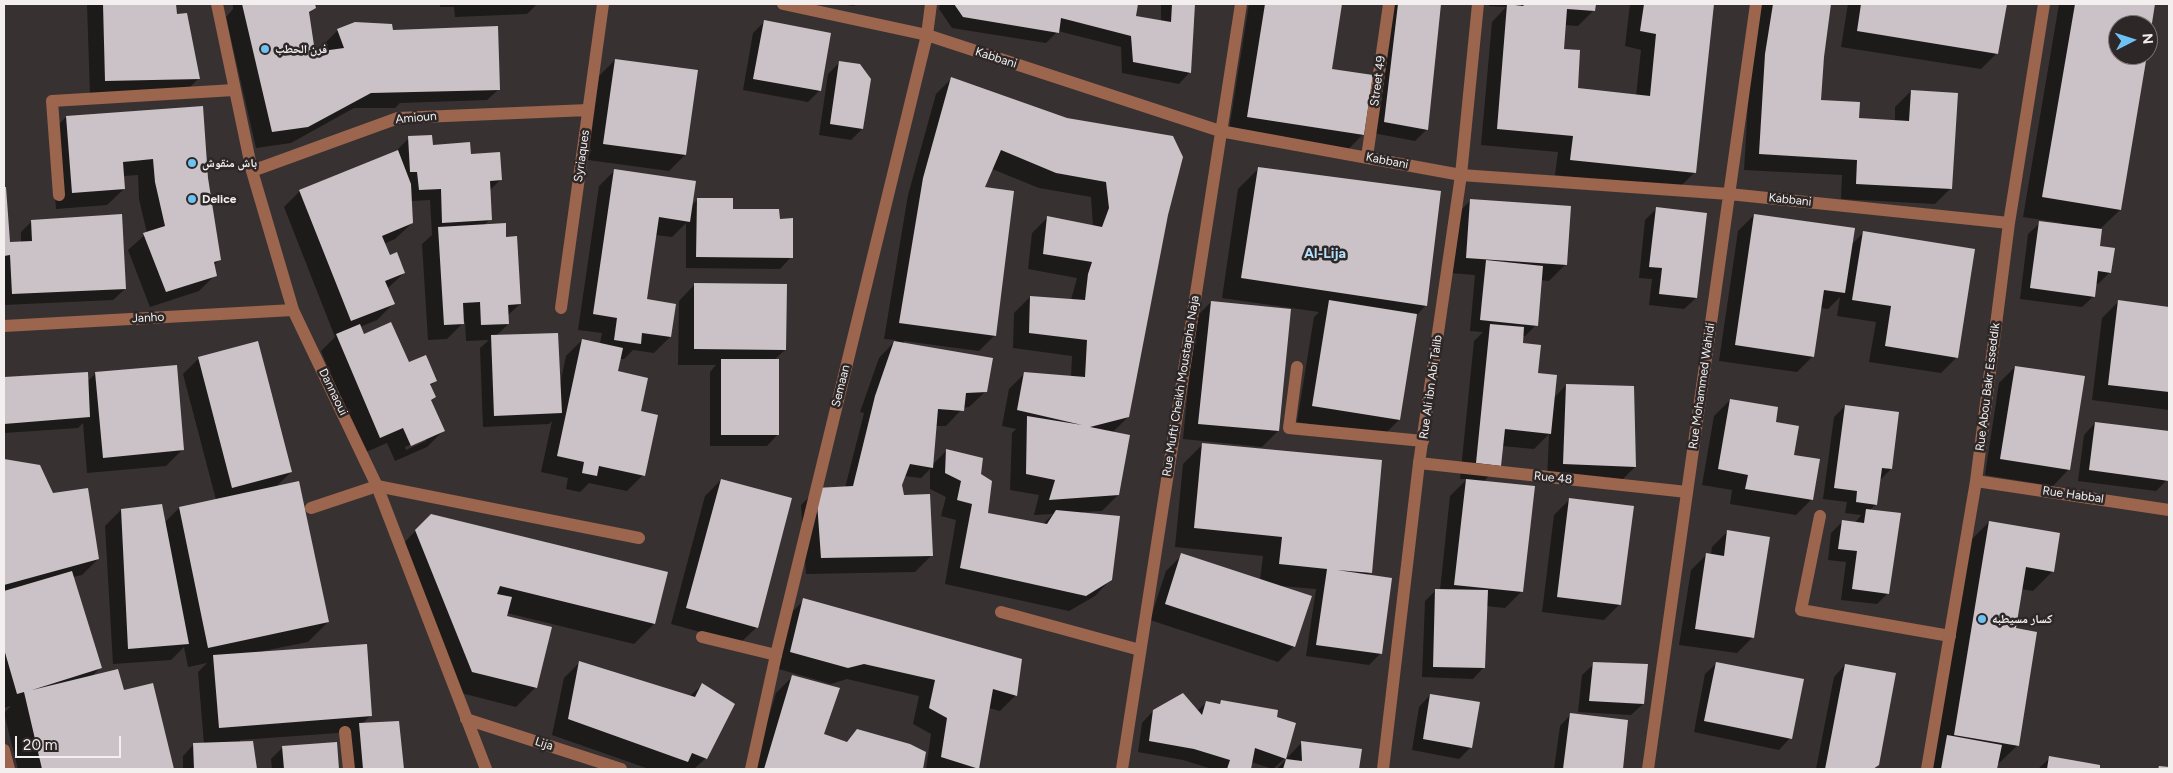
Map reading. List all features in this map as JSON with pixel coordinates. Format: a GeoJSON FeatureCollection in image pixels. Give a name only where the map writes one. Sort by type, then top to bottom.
{"type":"FeatureCollection","features":[{"type":"Feature","properties":{"kind":"street","name":"Dannaoui"},"geometry":{"type":"LineString","coordinates":[[217,4],[252,171],[293,310],[378,486],[486,769]]}},
{"type":"Feature","properties":{"kind":"street","name":"Syriaques"},"geometry":{"type":"LineString","coordinates":[[561,308],[603,4]]}},
{"type":"Feature","properties":{"kind":"street","name":"Kabbani"},"geometry":{"type":"LineString","coordinates":[[782,4],[926,35],[1220,131],[1461,175],[1729,194],[2009,223]]}},
{"type":"Feature","properties":{"kind":"street","name":"Semaan"},"geometry":{"type":"LineString","coordinates":[[751,769],[776,655],[926,35],[931,4]]}},
{"type":"Feature","properties":{"kind":"street","name":"Rue Mufti Cheikh Moustapha Naja"},"geometry":{"type":"LineString","coordinates":[[1122,769],[1241,4]]}},
{"type":"Feature","properties":{"kind":"street","name":"Street 49"},"geometry":{"type":"LineString","coordinates":[[1367,157],[1389,4]]}},
{"type":"Feature","properties":{"kind":"street","name":"Rue Ali ibn Abi Talib"},"geometry":{"type":"LineString","coordinates":[[1383,769],[1419,463],[1461,175],[1478,4]]}},
{"type":"Feature","properties":{"kind":"street","name":"Rue Mohammed Wahidi"},"geometry":{"type":"LineString","coordinates":[[1648,769],[1756,4]]}},
{"type":"Feature","properties":{"kind":"street","name":"Rue Abou Bakr Esseddik"},"geometry":{"type":"LineString","coordinates":[[1927,769],[1976,481],[2009,223],[2044,4]]}},
{"type":"Feature","properties":{"kind":"street"},"geometry":{"type":"LineString","coordinates":[[59,194],[52,101],[234,90]]}},
{"type":"Feature","properties":{"kind":"street","name":"Amioun"},"geometry":{"type":"LineString","coordinates":[[252,171],[398,118],[588,110]]}},
{"type":"Feature","properties":{"kind":"street","name":"Janho"},"geometry":{"type":"LineString","coordinates":[[4,326],[293,310]]}},
{"type":"Feature","properties":{"kind":"street"},"geometry":{"type":"LineString","coordinates":[[1297,367],[1288,428],[1423,441]]}},
{"type":"Feature","properties":{"kind":"street","name":"Rue 48"},"geometry":{"type":"LineString","coordinates":[[1419,463],[1687,492]]}},
{"type":"Feature","properties":{"kind":"street","name":"Rue Habbal"},"geometry":{"type":"LineString","coordinates":[[1976,481],[2169,510]]}},
{"type":"Feature","properties":{"kind":"street"},"geometry":{"type":"LineString","coordinates":[[311,508],[378,486],[639,538]]}},
{"type":"Feature","properties":{"kind":"street"},"geometry":{"type":"LineString","coordinates":[[1820,516],[1801,610],[1950,636]]}},
{"type":"Feature","properties":{"kind":"street"},"geometry":{"type":"LineString","coordinates":[[1001,612],[1140,650]]}},
{"type":"Feature","properties":{"kind":"street"},"geometry":{"type":"LineString","coordinates":[[702,637],[776,655]]}},
{"type":"Feature","properties":{"kind":"street","name":"Lija"},"geometry":{"type":"LineString","coordinates":[[466,719],[621,769]]}},
{"type":"Feature","properties":{"kind":"street"},"geometry":{"type":"LineString","coordinates":[[345,732],[349,769]]}},
{"type":"Feature","properties":{"kind":"street"},"geometry":{"type":"LineString","coordinates":[[4,750],[9,769]]}},
{"type":"Feature","properties":{"kind":"building"},"geometry":{"type":"Polygon","coordinates":[[[103,4],[176,4],[177,14],[187,13],[200,79],[105,81],[103,4]]]}},
{"type":"Feature","properties":{"kind":"building"},"geometry":{"type":"Polygon","coordinates":[[[242,4],[315,4],[316,8],[309,12],[315,52],[344,48],[337,29],[355,22],[392,24],[393,30],[498,26],[500,90],[371,93],[308,127],[272,132],[242,4]]]}},
{"type":"Feature","properties":{"kind":"building"},"geometry":{"type":"Polygon","coordinates":[[[954,4],[1138,4],[1136,16],[1171,22],[1172,4],[1195,4],[1191,73],[1133,62],[1131,36],[1061,18],[1059,33],[963,17],[954,4]]]}},
{"type":"Feature","properties":{"kind":"building"},"geometry":{"type":"Polygon","coordinates":[[[1265,4],[1342,4],[1332,69],[1373,75],[1364,135],[1247,117],[1265,4]]]}},
{"type":"Feature","properties":{"kind":"building"},"geometry":{"type":"Polygon","coordinates":[[[1398,4],[1441,4],[1428,130],[1384,122],[1398,4]]]}},
{"type":"Feature","properties":{"kind":"building"},"geometry":{"type":"Polygon","coordinates":[[[1507,4],[1523,6],[1525,4],[1596,4],[1595,11],[1567,9],[1564,49],[1580,50],[1578,88],[1650,96],[1656,34],[1640,31],[1644,4],[1714,4],[1696,173],[1570,160],[1573,136],[1497,129],[1507,4]]]}},
{"type":"Feature","properties":{"kind":"building"},"geometry":{"type":"Polygon","coordinates":[[[1773,4],[1831,4],[1821,100],[1860,102],[1859,118],[1909,121],[1911,90],[1958,93],[1952,189],[1856,184],[1857,160],[1759,154],[1765,54],[1773,4]]]}},
{"type":"Feature","properties":{"kind":"building"},"geometry":{"type":"Polygon","coordinates":[[[1861,4],[2007,4],[1998,54],[1857,31],[1861,4]]]}},
{"type":"Feature","properties":{"kind":"building"},"geometry":{"type":"Polygon","coordinates":[[[2075,4],[2155,4],[2153,15],[2108,15],[2108,65],[2145,65],[2121,210],[2042,197],[2075,4]]]}},
{"type":"Feature","properties":{"kind":"building"},"geometry":{"type":"Polygon","coordinates":[[[764,20],[831,33],[821,91],[753,79],[764,20]]]}},
{"type":"Feature","properties":{"kind":"building"},"geometry":{"type":"Polygon","coordinates":[[[615,59],[698,70],[686,155],[603,144],[615,59]]]}},
{"type":"Feature","properties":{"kind":"building"},"geometry":{"type":"Polygon","coordinates":[[[839,61],[860,64],[871,79],[863,129],[830,124],[839,61]]]}},
{"type":"Feature","properties":{"kind":"building"},"geometry":{"type":"Polygon","coordinates":[[[951,77],[1067,118],[1173,136],[1183,157],[1168,215],[1129,417],[1090,427],[1130,435],[1119,495],[1049,500],[1055,480],[1026,474],[1027,416],[1082,425],[1017,410],[1024,372],[1085,377],[1087,340],[1029,333],[1030,296],[1085,300],[1088,274],[1092,262],[1043,254],[1047,216],[1102,227],[1109,208],[1106,182],[1056,173],[1001,150],[985,187],[1014,191],[996,336],[899,323],[923,178],[951,77]]]}},
{"type":"Feature","properties":{"kind":"building"},"geometry":{"type":"Polygon","coordinates":[[[203,106],[208,178],[221,260],[214,262],[217,276],[166,292],[143,233],[165,226],[155,182],[153,159],[123,162],[125,189],[72,193],[66,116],[203,106]]]}},
{"type":"Feature","properties":{"kind":"building"},"geometry":{"type":"Polygon","coordinates":[[[432,135],[433,145],[470,142],[471,154],[500,152],[502,180],[490,181],[492,220],[442,223],[441,189],[419,190],[417,172],[410,172],[408,136],[432,135]]]}},
{"type":"Feature","properties":{"kind":"building"},"geometry":{"type":"Polygon","coordinates":[[[398,150],[411,184],[413,223],[382,236],[390,255],[397,252],[405,273],[385,281],[395,304],[351,321],[299,190],[398,150]]]}},
{"type":"Feature","properties":{"kind":"building"},"geometry":{"type":"Polygon","coordinates":[[[1258,167],[1441,191],[1427,306],[1241,278],[1258,167]]]}},
{"type":"Feature","properties":{"kind":"building"},"geometry":{"type":"Polygon","coordinates":[[[614,169],[696,181],[690,222],[659,217],[647,299],[676,304],[671,337],[642,333],[641,344],[614,340],[617,318],[593,314],[614,169]]]}},
{"type":"Feature","properties":{"kind":"building"},"geometry":{"type":"Polygon","coordinates":[[[4,187],[6,187],[10,242],[32,241],[31,220],[122,214],[126,289],[12,294],[10,255],[4,256],[4,187]]]}},
{"type":"Feature","properties":{"kind":"building"},"geometry":{"type":"Polygon","coordinates":[[[697,198],[733,198],[733,209],[779,209],[780,219],[793,218],[793,258],[696,257],[697,198]]]}},
{"type":"Feature","properties":{"kind":"building"},"geometry":{"type":"Polygon","coordinates":[[[1470,199],[1571,206],[1567,265],[1466,258],[1470,199]]]}},
{"type":"Feature","properties":{"kind":"building"},"geometry":{"type":"Polygon","coordinates":[[[1656,207],[1707,213],[1697,298],[1659,294],[1662,268],[1649,267],[1656,207]]]}},
{"type":"Feature","properties":{"kind":"building"},"geometry":{"type":"Polygon","coordinates":[[[1754,214],[1855,228],[1845,293],[1824,290],[1814,357],[1735,345],[1754,214]]]}},
{"type":"Feature","properties":{"kind":"building"},"geometry":{"type":"Polygon","coordinates":[[[2039,221],[2102,229],[2100,246],[2115,248],[2111,273],[2098,271],[2095,297],[2030,288],[2039,221]]]}},
{"type":"Feature","properties":{"kind":"building"},"geometry":{"type":"Polygon","coordinates":[[[506,223],[506,237],[517,236],[521,304],[508,305],[509,324],[481,325],[480,302],[463,303],[464,324],[444,325],[438,227],[506,223]]]}},
{"type":"Feature","properties":{"kind":"building"},"geometry":{"type":"Polygon","coordinates":[[[1863,231],[1975,249],[1958,358],[1885,346],[1891,306],[1852,300],[1863,231]]]}},
{"type":"Feature","properties":{"kind":"building"},"geometry":{"type":"Polygon","coordinates":[[[1486,260],[1543,266],[1538,326],[1480,320],[1486,260]]]}},
{"type":"Feature","properties":{"kind":"building"},"geometry":{"type":"Polygon","coordinates":[[[694,283],[787,284],[786,350],[694,349],[694,283]]]}},
{"type":"Feature","properties":{"kind":"building"},"geometry":{"type":"Polygon","coordinates":[[[1329,300],[1417,314],[1400,420],[1312,406],[1329,300]]]}},
{"type":"Feature","properties":{"kind":"building"},"geometry":{"type":"Polygon","coordinates":[[[2118,300],[2169,307],[2169,392],[2108,385],[2118,300]]]}},
{"type":"Feature","properties":{"kind":"building"},"geometry":{"type":"Polygon","coordinates":[[[1211,301],[1291,309],[1279,431],[1198,424],[1211,301]]]}},
{"type":"Feature","properties":{"kind":"building"},"geometry":{"type":"Polygon","coordinates":[[[391,322],[409,362],[426,355],[437,381],[430,384],[436,397],[431,400],[445,431],[411,446],[403,428],[380,438],[336,334],[360,324],[364,334],[391,322]]]}},
{"type":"Feature","properties":{"kind":"building"},"geometry":{"type":"Polygon","coordinates":[[[1490,324],[1524,327],[1523,343],[1541,345],[1538,373],[1557,375],[1551,434],[1505,429],[1501,466],[1476,463],[1490,324]]]}},
{"type":"Feature","properties":{"kind":"building"},"geometry":{"type":"Polygon","coordinates":[[[558,333],[562,413],[494,416],[491,335],[558,333]]]}},
{"type":"Feature","properties":{"kind":"building"},"geometry":{"type":"Polygon","coordinates":[[[582,339],[623,348],[618,371],[648,378],[641,411],[658,415],[645,476],[599,466],[597,476],[582,473],[584,462],[557,456],[582,339]]]}},
{"type":"Feature","properties":{"kind":"building"},"geometry":{"type":"Polygon","coordinates":[[[258,341],[292,472],[232,488],[198,357],[258,341]]]}},
{"type":"Feature","properties":{"kind":"building"},"geometry":{"type":"Polygon","coordinates":[[[894,341],[993,358],[987,392],[966,393],[964,411],[938,409],[933,468],[910,464],[902,485],[904,495],[930,494],[933,556],[821,558],[816,488],[853,486],[875,396],[894,341]]]}},
{"type":"Feature","properties":{"kind":"building"},"geometry":{"type":"Polygon","coordinates":[[[721,359],[779,359],[779,435],[721,435],[721,359]]]}},
{"type":"Feature","properties":{"kind":"building"},"geometry":{"type":"Polygon","coordinates":[[[177,365],[184,450],[103,458],[95,372],[177,365]]]}},
{"type":"Feature","properties":{"kind":"building"},"geometry":{"type":"Polygon","coordinates":[[[2015,366],[2085,376],[2070,470],[2000,459],[2015,366]]]}},
{"type":"Feature","properties":{"kind":"building"},"geometry":{"type":"Polygon","coordinates":[[[88,372],[90,417],[4,424],[4,377],[88,372]]]}},
{"type":"Feature","properties":{"kind":"building"},"geometry":{"type":"Polygon","coordinates":[[[1566,384],[1634,386],[1636,467],[1563,464],[1566,384]]]}},
{"type":"Feature","properties":{"kind":"building"},"geometry":{"type":"Polygon","coordinates":[[[1730,399],[1778,407],[1776,422],[1799,426],[1794,455],[1820,459],[1813,500],[1745,489],[1748,475],[1718,469],[1730,399]]]}},
{"type":"Feature","properties":{"kind":"building"},"geometry":{"type":"Polygon","coordinates":[[[1845,405],[1899,412],[1892,469],[1882,468],[1877,505],[1856,502],[1857,491],[1834,488],[1845,405]]]}},
{"type":"Feature","properties":{"kind":"building"},"geometry":{"type":"Polygon","coordinates":[[[2095,422],[2169,431],[2169,481],[2089,470],[2095,422]]]}},
{"type":"Feature","properties":{"kind":"building"},"geometry":{"type":"Polygon","coordinates":[[[1202,443],[1382,460],[1372,573],[1337,570],[1392,578],[1382,654],[1316,645],[1327,569],[1279,564],[1282,537],[1194,528],[1202,443]]]}},
{"type":"Feature","properties":{"kind":"building"},"geometry":{"type":"Polygon","coordinates":[[[946,449],[983,458],[981,474],[992,481],[988,513],[1047,524],[1056,510],[1120,516],[1112,580],[1086,596],[960,568],[972,504],[957,500],[961,481],[945,473],[946,449]]]}},
{"type":"Feature","properties":{"kind":"building"},"geometry":{"type":"Polygon","coordinates":[[[4,459],[40,465],[53,493],[88,488],[99,559],[4,585],[4,459]]]}},
{"type":"Feature","properties":{"kind":"building"},"geometry":{"type":"Polygon","coordinates":[[[721,479],[792,498],[758,628],[686,608],[721,479]]]}},
{"type":"Feature","properties":{"kind":"building"},"geometry":{"type":"Polygon","coordinates":[[[1466,479],[1535,486],[1523,592],[1454,585],[1466,479]]]}},
{"type":"Feature","properties":{"kind":"building"},"geometry":{"type":"Polygon","coordinates":[[[299,481],[329,622],[208,648],[179,507],[299,481]]]}},
{"type":"Feature","properties":{"kind":"building"},"geometry":{"type":"Polygon","coordinates":[[[1569,498],[1634,506],[1621,605],[1557,597],[1569,498]]]}},
{"type":"Feature","properties":{"kind":"building"},"geometry":{"type":"Polygon","coordinates":[[[162,504],[189,644],[128,649],[121,509],[162,504]]]}},
{"type":"Feature","properties":{"kind":"building"},"geometry":{"type":"Polygon","coordinates":[[[1866,509],[1901,513],[1889,594],[1852,589],[1857,551],[1838,549],[1842,520],[1864,523],[1866,509]]]}},
{"type":"Feature","properties":{"kind":"building"},"geometry":{"type":"Polygon","coordinates":[[[431,514],[668,572],[655,624],[500,586],[497,594],[512,597],[507,616],[552,627],[537,688],[472,672],[415,530],[431,514]]]}},
{"type":"Feature","properties":{"kind":"building"},"geometry":{"type":"Polygon","coordinates":[[[1989,521],[2060,533],[2054,572],[2026,567],[2016,628],[2037,632],[2019,746],[1954,735],[1989,521]]]}},
{"type":"Feature","properties":{"kind":"building"},"geometry":{"type":"Polygon","coordinates":[[[1727,530],[1770,537],[1754,638],[1695,629],[1706,553],[1724,556],[1727,530]]]}},
{"type":"Feature","properties":{"kind":"building"},"geometry":{"type":"Polygon","coordinates":[[[1181,553],[1312,596],[1295,647],[1165,604],[1181,553]]]}},
{"type":"Feature","properties":{"kind":"building"},"geometry":{"type":"Polygon","coordinates":[[[72,571],[102,668],[32,690],[118,669],[124,690],[153,683],[174,769],[42,769],[24,692],[17,694],[4,649],[4,591],[72,571]]]}},
{"type":"Feature","properties":{"kind":"building"},"geometry":{"type":"Polygon","coordinates":[[[1435,589],[1488,590],[1485,668],[1433,667],[1435,589]]]}},
{"type":"Feature","properties":{"kind":"building"},"geometry":{"type":"Polygon","coordinates":[[[803,598],[1022,659],[1017,696],[993,689],[979,769],[941,757],[947,718],[929,708],[935,680],[864,664],[848,668],[790,652],[803,598]]]}},
{"type":"Feature","properties":{"kind":"building"},"geometry":{"type":"Polygon","coordinates":[[[367,644],[372,716],[219,728],[213,655],[367,644]]]}},
{"type":"Feature","properties":{"kind":"building"},"geometry":{"type":"Polygon","coordinates":[[[579,661],[695,697],[702,683],[735,704],[707,759],[692,753],[688,762],[568,719],[579,661]]]}},
{"type":"Feature","properties":{"kind":"building"},"geometry":{"type":"Polygon","coordinates":[[[1593,662],[1648,664],[1644,704],[1589,701],[1593,662]]]}},
{"type":"Feature","properties":{"kind":"building"},"geometry":{"type":"Polygon","coordinates":[[[1716,662],[1804,679],[1792,739],[1704,721],[1716,662]]]}},
{"type":"Feature","properties":{"kind":"building"},"geometry":{"type":"Polygon","coordinates":[[[1845,664],[1896,673],[1879,765],[1873,769],[1825,769],[1845,664]]]}},
{"type":"Feature","properties":{"kind":"building"},"geometry":{"type":"Polygon","coordinates":[[[792,675],[840,688],[824,734],[847,742],[857,729],[910,744],[926,752],[923,769],[764,769],[792,675]]]}},
{"type":"Feature","properties":{"kind":"building"},"geometry":{"type":"Polygon","coordinates":[[[1183,693],[1202,715],[1206,701],[1220,704],[1221,700],[1278,710],[1277,717],[1296,723],[1286,759],[1255,748],[1251,769],[1227,769],[1230,760],[1194,749],[1149,741],[1153,710],[1183,693]]]}},
{"type":"Feature","properties":{"kind":"building"},"geometry":{"type":"Polygon","coordinates":[[[1430,694],[1480,702],[1472,748],[1423,739],[1430,694]]]}},
{"type":"Feature","properties":{"kind":"building"},"geometry":{"type":"Polygon","coordinates":[[[1570,713],[1628,720],[1623,769],[1563,769],[1570,713]]]}},
{"type":"Feature","properties":{"kind":"building"},"geometry":{"type":"Polygon","coordinates":[[[399,721],[404,769],[363,769],[359,723],[399,721]]]}},
{"type":"Feature","properties":{"kind":"building"},"geometry":{"type":"Polygon","coordinates":[[[1947,735],[2002,745],[1997,769],[1941,769],[1947,735]]]}},
{"type":"Feature","properties":{"kind":"building"},"geometry":{"type":"Polygon","coordinates":[[[253,741],[257,769],[194,769],[193,743],[253,741]]]}},
{"type":"Feature","properties":{"kind":"building"},"geometry":{"type":"Polygon","coordinates":[[[1301,741],[1362,749],[1359,769],[1283,769],[1286,759],[1302,761],[1301,741]]]}},
{"type":"Feature","properties":{"kind":"building"},"geometry":{"type":"Polygon","coordinates":[[[337,742],[339,769],[284,769],[282,746],[337,742]]]}},
{"type":"Feature","properties":{"kind":"building"},"geometry":{"type":"Polygon","coordinates":[[[2049,756],[2100,765],[2100,769],[2047,769],[2049,756]]]}},
{"type":"Feature","properties":{"kind":"building"},"geometry":{"type":"Polygon","coordinates":[[[2159,766],[2169,767],[2169,769],[2158,769],[2159,766]]]}},
{"type":"Feature","properties":{"kind":"place","name":"فرن الحطب"},"geometry":{"type":"Point","coordinates":[265,49]}},
{"type":"Feature","properties":{"kind":"place","name":"باش منقوش"},"geometry":{"type":"Point","coordinates":[192,163]}},
{"type":"Feature","properties":{"kind":"place","name":"Delice"},"geometry":{"type":"Point","coordinates":[192,199]}},
{"type":"Feature","properties":{"kind":"place","name":"كسار مسيطبه"},"geometry":{"type":"Point","coordinates":[1982,619]}},
{"type":"Feature","properties":{"kind":"district","name":"Al-Lija"},"geometry":{"type":"Point","coordinates":[1325,254]}}]}
